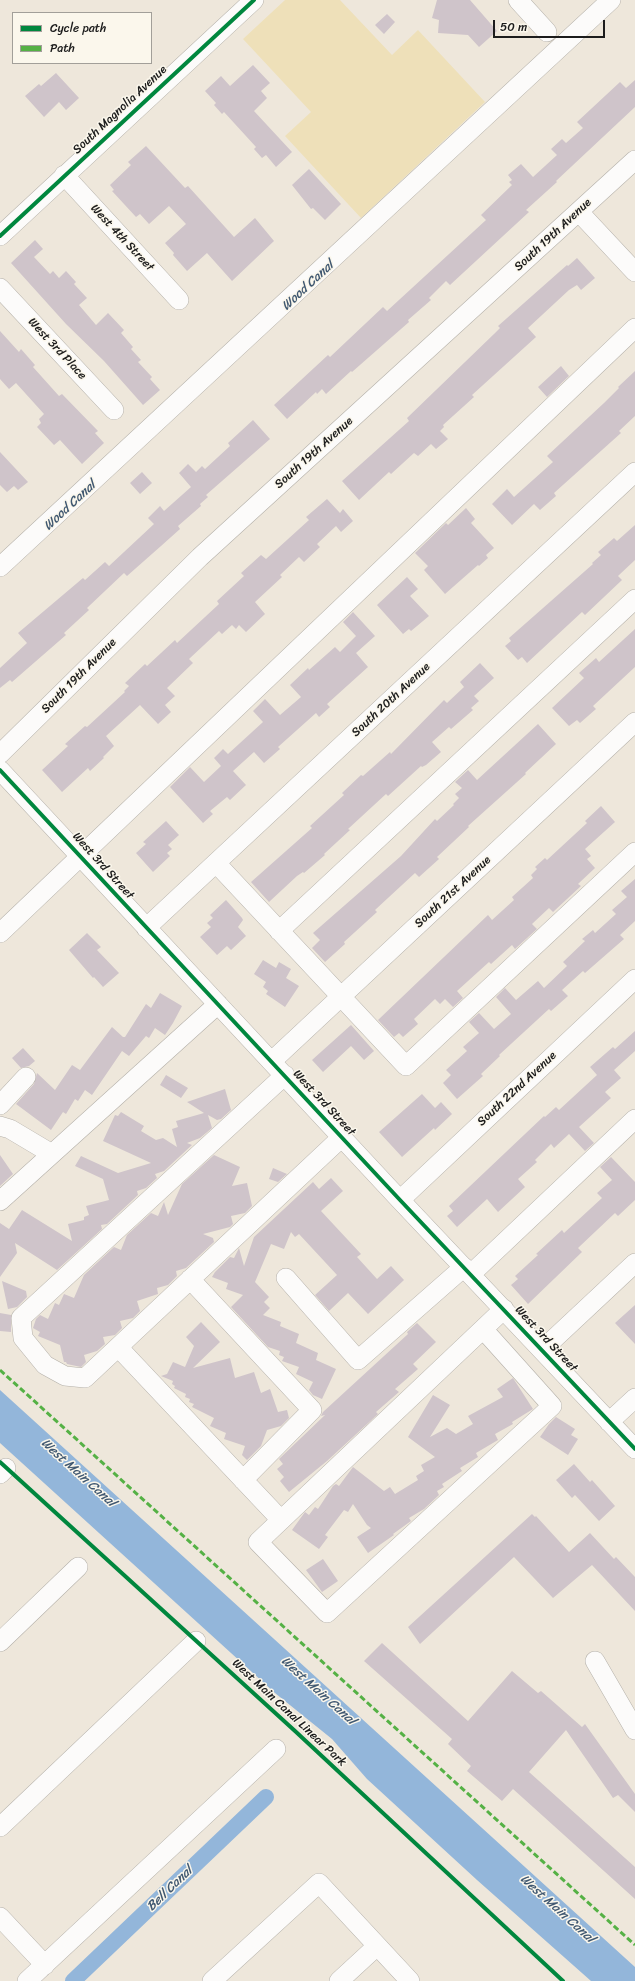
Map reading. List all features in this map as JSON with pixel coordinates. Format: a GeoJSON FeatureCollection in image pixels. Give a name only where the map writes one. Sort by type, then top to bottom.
{"type":"FeatureCollection","features":[{"type":"Feature","properties":{"kind":"street","name":"South Magnolia Avenue"},"geometry":{"type":"LineString","coordinates":[[0,236],[254,0]]}},
{"type":"Feature","properties":{"kind":"street"},"geometry":{"type":"LineString","coordinates":[[518,0],[547,32]]}},
{"type":"Feature","properties":{"kind":"street"},"geometry":{"type":"LineString","coordinates":[[0,567],[611,0]]}},
{"type":"Feature","properties":{"kind":"street","name":"South 19th Avenue"},"geometry":{"type":"LineString","coordinates":[[0,754],[200,557],[635,160]]}},
{"type":"Feature","properties":{"kind":"street","name":"West 4th Street"},"geometry":{"type":"LineString","coordinates":[[64,175],[179,300]]}},
{"type":"Feature","properties":{"kind":"street"},"geometry":{"type":"LineString","coordinates":[[579,212],[635,272]]}},
{"type":"Feature","properties":{"kind":"street","name":"West 3rd Place"},"geometry":{"type":"LineString","coordinates":[[0,288],[114,410]]}},
{"type":"Feature","properties":{"kind":"street"},"geometry":{"type":"LineString","coordinates":[[0,933],[635,328]]}},
{"type":"Feature","properties":{"kind":"street","name":"South 20th Avenue"},"geometry":{"type":"LineString","coordinates":[[146,928],[635,472]]}},
{"type":"Feature","properties":{"kind":"street"},"geometry":{"type":"LineString","coordinates":[[279,931],[635,599]]}},
{"type":"Feature","properties":{"kind":"street","name":"South 21st Avenue"},"geometry":{"type":"LineString","coordinates":[[272,1061],[635,722]]}},
{"type":"Feature","properties":{"kind":"street","name":"West 3rd Street"},"geometry":{"type":"LineString","coordinates":[[0,770],[400,1200],[468,1270],[635,1449]]}},
{"type":"Feature","properties":{"kind":"street"},"geometry":{"type":"LineString","coordinates":[[216,864],[406,1066],[635,852]]}},
{"type":"Feature","properties":{"kind":"street","name":"South 22nd Avenue"},"geometry":{"type":"LineString","coordinates":[[400,1200],[635,979]]}},
{"type":"Feature","properties":{"kind":"street"},"geometry":{"type":"LineString","coordinates":[[0,1201],[218,1004]]}},
{"type":"Feature","properties":{"kind":"street"},"geometry":{"type":"LineString","coordinates":[[285,1075],[21,1318],[23,1338],[45,1365],[65,1376],[85,1378],[342,1137]]}},
{"type":"Feature","properties":{"kind":"street"},"geometry":{"type":"LineString","coordinates":[[0,1106],[26,1077]]}},
{"type":"Feature","properties":{"kind":"street"},"geometry":{"type":"LineString","coordinates":[[286,1278],[358,1360],[468,1270],[635,1119]]}},
{"type":"Feature","properties":{"kind":"street"},"geometry":{"type":"LineString","coordinates":[[0,1126],[10,1129],[52,1154]]}},
{"type":"Feature","properties":{"kind":"street"},"geometry":{"type":"LineString","coordinates":[[542,1350],[635,1262]]}},
{"type":"Feature","properties":{"kind":"street"},"geometry":{"type":"LineString","coordinates":[[190,1280],[312,1410],[243,1480]]}},
{"type":"Feature","properties":{"kind":"street"},"geometry":{"type":"LineString","coordinates":[[483,1329],[552,1406],[327,1613],[258,1542],[504,1309]]}},
{"type":"Feature","properties":{"kind":"street"},"geometry":{"type":"LineString","coordinates":[[118,1347],[281,1520]]}},
{"type":"Feature","properties":{"kind":"street"},"geometry":{"type":"LineString","coordinates":[[609,1422],[635,1398]]}},
{"type":"Feature","properties":{"kind":"street"},"geometry":{"type":"LineString","coordinates":[[0,1642],[78,1567]]}},
{"type":"Feature","properties":{"kind":"street"},"geometry":{"type":"LineString","coordinates":[[0,1827],[196,1641]]}},
{"type":"Feature","properties":{"kind":"street"},"geometry":{"type":"LineString","coordinates":[[595,1661],[635,1730]]}},
{"type":"Feature","properties":{"kind":"street"},"geometry":{"type":"LineString","coordinates":[[27,1981],[276,1749]]}},
{"type":"Feature","properties":{"kind":"street"},"geometry":{"type":"LineString","coordinates":[[212,1981],[319,1883],[410,1981]]}},
{"type":"Feature","properties":{"kind":"street"},"geometry":{"type":"LineString","coordinates":[[0,1917],[45,1965]]}},
{"type":"Feature","properties":{"kind":"street"},"geometry":{"type":"LineString","coordinates":[[339,1981],[377,1946]]}},
{"type":"Feature","properties":{"kind":"sand"},"geometry":{"type":"Polygon","coordinates":[[[285,0],[340,0],[392,55],[418,30],[485,102],[361,218],[285,136],[311,112],[243,39],[285,0]]]}},
{"type":"Feature","properties":{"kind":"water","name":"West Main Canal"},"geometry":{"type":"Polygon","coordinates":[[[0,1390],[635,1967],[635,1981],[591,1981],[477,1880],[367,1779],[332,1739],[275,1693],[0,1443],[0,1390]]]}},
{"type":"Feature","properties":{"kind":"building"},"geometry":{"type":"Polygon","coordinates":[[[437,0],[470,0],[497,31],[479,47],[468,35],[438,33],[439,20],[432,18],[437,0]]]}},
{"type":"Feature","properties":{"kind":"building"},"geometry":{"type":"Polygon","coordinates":[[[387,14],[395,22],[384,34],[375,25],[387,14]]]}},
{"type":"Feature","properties":{"kind":"building"},"geometry":{"type":"Polygon","coordinates":[[[253,65],[270,83],[261,91],[267,98],[254,111],[292,152],[276,167],[266,155],[262,158],[254,149],[256,147],[224,112],[222,114],[214,105],[216,103],[205,91],[221,76],[230,86],[253,65]]]}},
{"type":"Feature","properties":{"kind":"building"},"geometry":{"type":"Polygon","coordinates":[[[56,73],[79,98],[66,110],[59,102],[44,117],[25,96],[39,84],[41,86],[56,73]]]}},
{"type":"Feature","properties":{"kind":"building"},"geometry":{"type":"Polygon","coordinates":[[[635,80],[635,107],[526,210],[529,212],[450,285],[446,281],[429,298],[431,300],[408,320],[409,322],[352,372],[351,371],[326,394],[322,389],[317,394],[316,392],[287,419],[274,405],[328,355],[330,357],[383,307],[387,311],[486,220],[481,215],[512,185],[509,182],[512,180],[508,175],[521,164],[533,177],[557,155],[551,149],[562,139],[566,143],[583,128],[577,122],[620,82],[626,88],[635,80]]]}},
{"type":"Feature","properties":{"kind":"building"},"geometry":{"type":"Polygon","coordinates":[[[146,146],[185,188],[188,186],[234,237],[255,218],[274,241],[232,281],[207,253],[187,271],[173,255],[174,253],[165,243],[186,224],[169,206],[149,224],[140,214],[136,217],[112,191],[114,190],[110,185],[131,165],[128,162],[146,146]]]}},
{"type":"Feature","properties":{"kind":"building"},"geometry":{"type":"Polygon","coordinates":[[[309,169],[341,204],[325,220],[313,208],[311,209],[292,185],[309,169]]]}},
{"type":"Feature","properties":{"kind":"building"},"geometry":{"type":"Polygon","coordinates":[[[35,240],[43,249],[34,257],[50,274],[53,271],[59,278],[66,271],[76,282],[74,284],[87,298],[79,305],[96,325],[108,313],[124,330],[121,333],[133,347],[131,349],[141,360],[138,362],[152,377],[150,379],[160,390],[143,405],[104,361],[66,324],[11,263],[35,240]]]}},
{"type":"Feature","properties":{"kind":"building"},"geometry":{"type":"Polygon","coordinates":[[[577,258],[595,278],[581,290],[577,285],[569,290],[528,328],[536,337],[472,395],[474,397],[443,425],[444,427],[440,431],[448,439],[436,449],[431,444],[418,456],[414,453],[391,474],[389,472],[359,500],[342,481],[409,421],[407,418],[500,328],[498,326],[567,265],[568,266],[577,258]]]}},
{"type":"Feature","properties":{"kind":"building"},"geometry":{"type":"Polygon","coordinates":[[[0,331],[19,352],[21,349],[35,365],[33,367],[59,396],[62,394],[98,431],[95,433],[104,443],[82,464],[60,440],[54,445],[37,427],[41,423],[39,419],[44,414],[16,383],[9,389],[0,379],[0,331]]]}},
{"type":"Feature","properties":{"kind":"building"},"geometry":{"type":"Polygon","coordinates":[[[561,366],[569,376],[547,397],[538,387],[561,366]]]}},
{"type":"Feature","properties":{"kind":"building"},"geometry":{"type":"Polygon","coordinates":[[[635,371],[635,416],[619,431],[621,433],[554,493],[556,496],[540,510],[534,504],[512,525],[492,504],[507,489],[514,497],[553,462],[547,456],[604,403],[635,371]]]}},
{"type":"Feature","properties":{"kind":"building"},"geometry":{"type":"Polygon","coordinates":[[[253,420],[270,439],[206,495],[208,497],[200,504],[201,506],[178,526],[180,529],[127,576],[124,573],[87,608],[89,610],[64,633],[66,635],[12,682],[10,680],[0,688],[0,668],[27,643],[18,633],[83,578],[85,580],[105,562],[109,566],[154,524],[148,518],[160,506],[164,511],[191,487],[179,473],[188,464],[196,472],[202,466],[205,469],[230,446],[228,443],[253,420]]]}},
{"type":"Feature","properties":{"kind":"building"},"geometry":{"type":"Polygon","coordinates":[[[0,452],[28,482],[18,490],[14,486],[7,492],[0,485],[0,452]]]}},
{"type":"Feature","properties":{"kind":"building"},"geometry":{"type":"Polygon","coordinates":[[[142,472],[152,483],[140,494],[130,483],[142,472]]]}},
{"type":"Feature","properties":{"kind":"building"},"geometry":{"type":"Polygon","coordinates":[[[327,499],[340,513],[343,509],[353,521],[341,532],[336,526],[317,544],[320,547],[304,562],[299,557],[280,575],[282,577],[255,602],[265,614],[246,632],[239,625],[236,629],[232,625],[222,634],[219,631],[189,659],[193,663],[167,688],[175,696],[165,705],[171,712],[158,724],[140,705],[106,736],[114,746],[103,757],[104,758],[90,771],[88,768],[62,792],[42,770],[68,746],[65,744],[85,726],[87,727],[125,692],[124,691],[129,686],[125,683],[145,664],[147,666],[175,640],[177,643],[219,604],[217,601],[244,576],[241,573],[261,555],[266,559],[309,520],[306,517],[327,499]]]}},
{"type":"Feature","properties":{"kind":"building"},"geometry":{"type":"Polygon","coordinates":[[[466,508],[475,519],[471,523],[494,548],[486,555],[488,558],[445,594],[424,570],[428,566],[415,553],[446,523],[448,525],[466,508]]]}},
{"type":"Feature","properties":{"kind":"building"},"geometry":{"type":"Polygon","coordinates":[[[635,525],[635,560],[618,576],[622,580],[585,615],[582,612],[527,663],[522,657],[518,660],[505,646],[511,641],[509,638],[593,564],[592,563],[601,555],[598,552],[614,538],[617,541],[635,525]]]}},
{"type":"Feature","properties":{"kind":"building"},"geometry":{"type":"Polygon","coordinates":[[[407,577],[418,589],[410,596],[429,616],[411,631],[409,629],[403,634],[377,605],[407,577]]]}},
{"type":"Feature","properties":{"kind":"building"},"geometry":{"type":"Polygon","coordinates":[[[353,612],[375,636],[356,653],[368,667],[327,704],[330,707],[319,717],[316,713],[278,747],[280,749],[264,763],[254,752],[233,771],[246,785],[230,800],[227,797],[210,811],[213,814],[203,823],[170,787],[190,767],[204,782],[221,766],[214,758],[223,749],[228,754],[263,722],[253,711],[265,699],[280,715],[301,697],[290,685],[308,668],[309,670],[335,647],[340,652],[356,636],[343,622],[353,612]]]}},
{"type":"Feature","properties":{"kind":"building"},"geometry":{"type":"Polygon","coordinates":[[[635,629],[635,667],[593,706],[596,709],[580,723],[577,720],[569,726],[552,708],[584,678],[579,673],[596,658],[599,662],[635,629]]]}},
{"type":"Feature","properties":{"kind":"building"},"geometry":{"type":"Polygon","coordinates":[[[480,663],[494,678],[474,696],[479,701],[471,708],[473,710],[451,729],[449,727],[432,742],[441,752],[426,765],[421,766],[388,796],[386,794],[348,829],[350,830],[324,854],[325,855],[304,873],[303,872],[297,876],[269,902],[251,882],[312,828],[310,826],[344,795],[342,793],[361,775],[363,776],[390,752],[391,754],[444,700],[447,703],[464,687],[460,682],[480,663]]]}},
{"type":"Feature","properties":{"kind":"building"},"geometry":{"type":"Polygon","coordinates":[[[538,724],[556,744],[525,773],[526,774],[468,826],[469,827],[437,857],[439,859],[419,877],[415,873],[375,910],[377,912],[344,942],[345,944],[325,962],[312,948],[320,940],[313,933],[401,856],[435,819],[437,821],[454,805],[453,804],[459,798],[455,794],[462,788],[455,782],[468,770],[477,780],[538,724]]]}},
{"type":"Feature","properties":{"kind":"building"},"geometry":{"type":"Polygon","coordinates":[[[601,806],[615,822],[585,849],[591,856],[587,859],[595,868],[578,884],[581,886],[553,912],[549,908],[532,924],[537,929],[515,949],[512,945],[491,964],[489,962],[457,991],[463,998],[453,1007],[445,999],[440,1004],[435,999],[414,1019],[418,1024],[403,1037],[399,1033],[394,1037],[378,1020],[488,915],[492,920],[514,900],[512,897],[533,878],[531,875],[537,869],[535,867],[545,858],[547,860],[587,823],[585,821],[601,806]]]}},
{"type":"Feature","properties":{"kind":"building"},"geometry":{"type":"Polygon","coordinates":[[[166,821],[179,835],[168,845],[172,849],[167,853],[170,856],[153,872],[136,853],[146,844],[143,842],[166,821]]]}},
{"type":"Feature","properties":{"kind":"building"},"geometry":{"type":"Polygon","coordinates":[[[635,879],[635,921],[620,935],[624,939],[585,973],[583,971],[562,990],[568,996],[551,1011],[549,1009],[499,1055],[500,1056],[481,1074],[483,1076],[457,1099],[443,1083],[451,1075],[446,1070],[467,1051],[463,1047],[479,1033],[469,1022],[479,1013],[494,1029],[511,1014],[496,997],[505,988],[516,1000],[538,981],[544,988],[567,966],[563,962],[585,941],[582,939],[593,930],[595,933],[616,914],[612,910],[627,897],[621,891],[635,879]]]}},
{"type":"Feature","properties":{"kind":"building"},"geometry":{"type":"Polygon","coordinates":[[[226,900],[242,918],[243,920],[238,927],[246,936],[231,950],[227,946],[217,955],[200,937],[211,927],[207,923],[213,918],[210,915],[226,900]]]}},
{"type":"Feature","properties":{"kind":"building"},"geometry":{"type":"Polygon","coordinates":[[[87,933],[101,947],[97,950],[119,973],[103,987],[94,977],[93,978],[69,950],[87,933]]]}},
{"type":"Feature","properties":{"kind":"building"},"geometry":{"type":"Polygon","coordinates":[[[263,960],[276,968],[279,962],[291,969],[286,978],[299,986],[285,1007],[266,994],[268,991],[263,987],[266,982],[254,974],[263,960]]]}},
{"type":"Feature","properties":{"kind":"building"},"geometry":{"type":"Polygon","coordinates":[[[160,993],[182,1006],[165,1035],[155,1028],[149,1038],[146,1036],[129,1056],[122,1051],[92,1095],[85,1090],[78,1101],[75,1099],[66,1114],[63,1112],[51,1130],[16,1104],[34,1084],[37,1073],[55,1090],[72,1065],[80,1070],[112,1027],[123,1037],[125,1037],[146,1004],[151,1008],[160,993]]]}},
{"type":"Feature","properties":{"kind":"building"},"geometry":{"type":"Polygon","coordinates":[[[351,1025],[374,1051],[364,1060],[351,1046],[323,1072],[312,1060],[351,1025]]]}},
{"type":"Feature","properties":{"kind":"building"},"geometry":{"type":"Polygon","coordinates":[[[635,1031],[635,1051],[614,1070],[621,1078],[605,1092],[611,1098],[579,1127],[594,1143],[585,1151],[569,1134],[554,1148],[551,1144],[535,1160],[537,1162],[518,1179],[525,1187],[498,1212],[487,1199],[457,1227],[447,1216],[453,1211],[449,1206],[544,1116],[545,1117],[556,1107],[559,1110],[597,1075],[590,1067],[613,1047],[615,1049],[635,1031]]]}},
{"type":"Feature","properties":{"kind":"building"},"geometry":{"type":"Polygon","coordinates":[[[23,1048],[35,1061],[29,1066],[21,1068],[12,1058],[23,1048]]]}},
{"type":"Feature","properties":{"kind":"building"},"geometry":{"type":"Polygon","coordinates":[[[166,1075],[188,1088],[181,1098],[160,1085],[166,1075]]]}},
{"type":"Feature","properties":{"kind":"building"},"geometry":{"type":"Polygon","coordinates":[[[225,1089],[231,1110],[221,1119],[217,1120],[208,1115],[212,1128],[200,1138],[187,1143],[192,1145],[164,1171],[155,1174],[157,1178],[146,1188],[137,1191],[138,1195],[107,1224],[101,1225],[102,1229],[57,1270],[15,1243],[17,1253],[0,1277],[0,1223],[9,1229],[22,1210],[72,1241],[68,1224],[84,1220],[84,1217],[89,1215],[86,1206],[109,1200],[103,1179],[75,1166],[81,1156],[118,1173],[151,1163],[103,1141],[115,1115],[118,1116],[121,1112],[144,1126],[141,1131],[156,1140],[163,1138],[177,1147],[172,1129],[178,1127],[176,1121],[204,1113],[187,1102],[225,1089]]]}},
{"type":"Feature","properties":{"kind":"building"},"geometry":{"type":"Polygon","coordinates":[[[422,1094],[435,1108],[441,1102],[452,1114],[402,1157],[379,1132],[422,1094]]]}},
{"type":"Feature","properties":{"kind":"building"},"geometry":{"type":"Polygon","coordinates":[[[0,1155],[13,1174],[0,1186],[0,1155]]]}},
{"type":"Feature","properties":{"kind":"building"},"geometry":{"type":"Polygon","coordinates":[[[214,1155],[240,1167],[232,1186],[247,1183],[252,1206],[245,1213],[231,1216],[233,1224],[230,1227],[203,1234],[213,1238],[214,1242],[186,1268],[176,1271],[177,1276],[168,1285],[157,1288],[158,1294],[137,1301],[140,1311],[133,1318],[120,1321],[122,1328],[115,1335],[103,1337],[105,1344],[97,1351],[84,1355],[86,1362],[81,1367],[64,1362],[60,1345],[38,1336],[40,1332],[33,1328],[36,1319],[40,1315],[48,1319],[55,1303],[59,1305],[64,1294],[74,1298],[84,1275],[114,1247],[121,1250],[127,1235],[151,1213],[158,1216],[164,1202],[168,1215],[182,1184],[214,1155]]]}},
{"type":"Feature","properties":{"kind":"building"},"geometry":{"type":"Polygon","coordinates":[[[611,1157],[635,1182],[635,1200],[618,1216],[615,1213],[578,1248],[582,1252],[528,1304],[511,1285],[518,1279],[515,1276],[562,1230],[564,1233],[602,1198],[597,1193],[612,1180],[600,1167],[611,1157]]]}},
{"type":"Feature","properties":{"kind":"building"},"geometry":{"type":"Polygon","coordinates":[[[273,1168],[287,1174],[278,1182],[269,1179],[273,1168]]]}},
{"type":"Feature","properties":{"kind":"building"},"geometry":{"type":"Polygon","coordinates":[[[331,1178],[343,1191],[321,1211],[361,1254],[357,1257],[377,1279],[391,1266],[404,1280],[368,1314],[348,1293],[329,1311],[315,1295],[337,1275],[299,1234],[295,1237],[291,1232],[284,1249],[271,1244],[255,1282],[269,1297],[264,1302],[270,1308],[263,1315],[281,1322],[280,1326],[299,1334],[296,1343],[318,1353],[316,1360],[336,1369],[322,1399],[313,1395],[309,1390],[313,1382],[296,1374],[299,1367],[282,1361],[284,1357],[279,1355],[280,1351],[268,1347],[231,1307],[243,1295],[226,1289],[228,1283],[212,1277],[230,1257],[234,1258],[239,1248],[244,1266],[254,1237],[313,1182],[319,1189],[331,1178]]]}},
{"type":"Feature","properties":{"kind":"building"},"geometry":{"type":"Polygon","coordinates":[[[2,1281],[26,1291],[27,1297],[17,1307],[8,1309],[2,1281]]]}},
{"type":"Feature","properties":{"kind":"building"},"geometry":{"type":"Polygon","coordinates":[[[635,1305],[635,1344],[615,1323],[635,1305]]]}},
{"type":"Feature","properties":{"kind":"building"},"geometry":{"type":"Polygon","coordinates":[[[0,1313],[11,1315],[11,1332],[0,1331],[0,1313]]]}},
{"type":"Feature","properties":{"kind":"building"},"geometry":{"type":"Polygon","coordinates":[[[201,1322],[220,1342],[193,1368],[230,1358],[235,1378],[254,1372],[261,1393],[270,1389],[278,1412],[287,1410],[289,1418],[281,1426],[267,1430],[261,1446],[247,1460],[242,1455],[245,1446],[224,1439],[226,1433],[210,1426],[214,1418],[192,1407],[194,1404],[189,1402],[190,1399],[185,1397],[186,1394],[174,1388],[175,1386],[172,1384],[173,1381],[161,1376],[167,1374],[173,1362],[185,1367],[194,1346],[186,1337],[201,1322]]]}},
{"type":"Feature","properties":{"kind":"building"},"geometry":{"type":"Polygon","coordinates":[[[417,1323],[436,1342],[413,1364],[418,1369],[395,1389],[399,1392],[376,1412],[378,1414],[327,1461],[289,1492],[280,1481],[284,1477],[277,1469],[283,1464],[279,1459],[325,1415],[321,1416],[323,1412],[408,1334],[407,1332],[417,1323]]]}},
{"type":"Feature","properties":{"kind":"building"},"geometry":{"type":"Polygon","coordinates":[[[513,1378],[533,1409],[512,1422],[513,1424],[495,1434],[498,1440],[476,1453],[478,1457],[460,1468],[462,1471],[442,1484],[444,1487],[437,1491],[439,1495],[424,1509],[409,1518],[411,1521],[368,1553],[357,1537],[371,1528],[367,1525],[353,1504],[348,1512],[344,1510],[325,1535],[328,1537],[319,1549],[292,1530],[305,1512],[309,1515],[315,1507],[318,1509],[333,1486],[336,1484],[339,1486],[353,1467],[384,1491],[390,1487],[395,1494],[418,1480],[416,1476],[424,1471],[421,1465],[435,1457],[408,1437],[433,1395],[450,1405],[430,1437],[447,1428],[456,1434],[473,1424],[468,1416],[503,1397],[497,1389],[513,1378]]]}},
{"type":"Feature","properties":{"kind":"building"},"geometry":{"type":"Polygon","coordinates":[[[556,1417],[575,1429],[571,1435],[578,1439],[568,1455],[540,1437],[556,1417]]]}},
{"type":"Feature","properties":{"kind":"building"},"geometry":{"type":"Polygon","coordinates":[[[574,1464],[590,1482],[592,1480],[615,1506],[599,1521],[575,1495],[572,1498],[556,1480],[574,1464]]]}},
{"type":"Feature","properties":{"kind":"building"},"geometry":{"type":"Polygon","coordinates":[[[532,1514],[535,1517],[536,1516],[569,1552],[590,1533],[614,1559],[616,1557],[635,1577],[635,1611],[592,1565],[553,1598],[514,1557],[420,1644],[408,1627],[532,1514]]]}},
{"type":"Feature","properties":{"kind":"building"},"geometry":{"type":"Polygon","coordinates":[[[323,1559],[338,1581],[322,1592],[306,1570],[323,1559]]]}},
{"type":"Feature","properties":{"kind":"building"},"geometry":{"type":"Polygon","coordinates":[[[382,1643],[468,1721],[512,1671],[538,1693],[541,1691],[582,1727],[585,1724],[635,1794],[635,1812],[618,1795],[613,1798],[566,1730],[529,1772],[635,1867],[635,1899],[513,1789],[502,1801],[467,1771],[471,1766],[448,1744],[452,1739],[364,1661],[382,1643]]]}},
{"type":"Feature","properties":{"kind":"waterway","name":"Bell Canal"},"geometry":{"type":"LineString","coordinates":[[73,1981],[266,1797]]}},
{"type":"Feature","properties":{"kind":"marked path"},"geometry":{"type":"LineString","coordinates":[[0,1370],[635,1945]]}},
{"type":"Feature","properties":{"kind":"cycle path"},"geometry":{"type":"LineString","coordinates":[[0,236],[254,0]]}},
{"type":"Feature","properties":{"kind":"cycle path"},"geometry":{"type":"LineString","coordinates":[[0,770],[400,1200],[635,1449]]}},
{"type":"Feature","properties":{"kind":"cycle path","name":"West Main Canal Linear Park"},"geometry":{"type":"LineString","coordinates":[[0,1462],[295,1731],[563,1981]]}},
{"type":"Feature","properties":{"kind":"water label","name":"Wood Canal"},"geometry":{"type":"Point","coordinates":[308,286]}},
{"type":"Feature","properties":{"kind":"water label","name":"Wood Canal"},"geometry":{"type":"Point","coordinates":[70,506]}}]}
